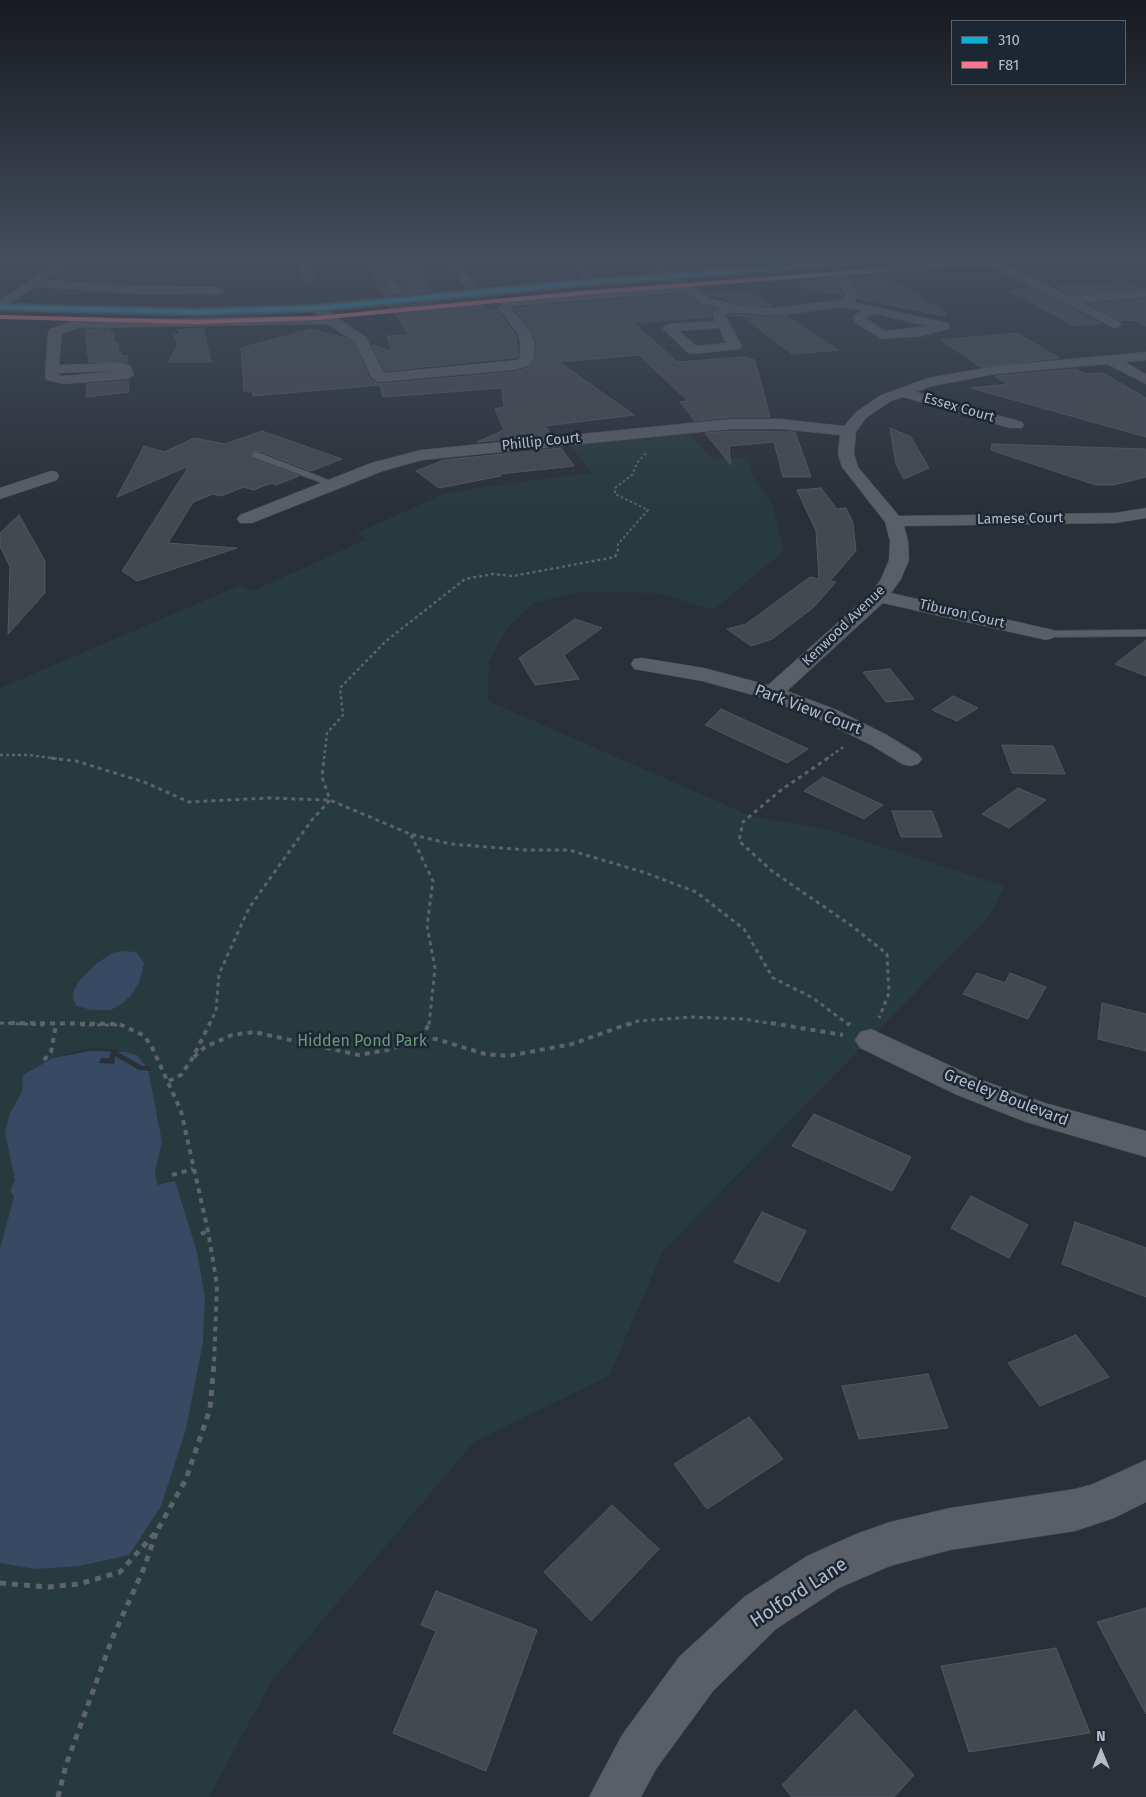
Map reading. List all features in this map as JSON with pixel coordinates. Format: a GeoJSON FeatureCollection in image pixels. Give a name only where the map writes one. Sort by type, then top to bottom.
{"type":"FeatureCollection","features":[{"type":"Feature","properties":{"kind":"street"},"geometry":{"type":"LineString","coordinates":[[52,369],[54,345]]}},
{"type":"Feature","properties":{"kind":"street"},"geometry":{"type":"LineString","coordinates":[[363,345],[379,378],[513,366],[524,363],[528,345]]}},
{"type":"Feature","properties":{"kind":"street"},"geometry":{"type":"LineString","coordinates":[[848,431],[870,408],[902,392],[928,382],[970,373],[1146,356]]}},
{"type":"Feature","properties":{"kind":"street"},"geometry":{"type":"LineString","coordinates":[[1109,359],[1146,380]]}},
{"type":"Feature","properties":{"kind":"street","name":"Essex Court"},"geometry":{"type":"LineString","coordinates":[[902,392],[1016,425]]}},
{"type":"Feature","properties":{"kind":"street","name":"Phillip Court"},"geometry":{"type":"LineString","coordinates":[[246,519],[377,467],[421,455],[759,423],[848,431]]}},
{"type":"Feature","properties":{"kind":"street","name":"Kenwood Avenue"},"geometry":{"type":"LineString","coordinates":[[772,693],[879,596],[891,579],[899,560],[899,541],[894,521],[850,467],[846,454],[848,431]]}},
{"type":"Feature","properties":{"kind":"street"},"geometry":{"type":"LineString","coordinates":[[0,494],[51,476]]}},
{"type":"Feature","properties":{"kind":"street","name":"Lamese Court"},"geometry":{"type":"LineString","coordinates":[[894,521],[1115,518],[1146,514]]}},
{"type":"Feature","properties":{"kind":"street","name":"Tiburon Court"},"geometry":{"type":"LineString","coordinates":[[879,596],[1046,634]]}},
{"type":"Feature","properties":{"kind":"street","name":"Park View Court"},"geometry":{"type":"LineString","coordinates":[[642,664],[704,676],[772,693],[829,715],[866,733],[910,759]]}},
{"type":"Feature","properties":{"kind":"street","name":"Greeley Boulevard"},"geometry":{"type":"LineString","coordinates":[[871,1040],[968,1087],[1038,1113],[1146,1144]]}},
{"type":"Feature","properties":{"kind":"street","name":"Holford Lane"},"geometry":{"type":"LineString","coordinates":[[614,1797],[639,1752],[696,1674],[760,1613],[823,1572],[856,1556],[890,1544],[950,1529],[1075,1510],[1099,1502],[1146,1480]]}},
{"type":"Feature","properties":{"kind":"lane"},"geometry":{"type":"LineString","coordinates":[[256,455],[334,484]]}},
{"type":"Feature","properties":{"kind":"lane"},"geometry":{"type":"LineString","coordinates":[[1046,634],[1146,633]]}},
{"type":"Feature","properties":{"kind":"path"},"geometry":{"type":"LineString","coordinates":[[330,800],[322,777],[327,733],[343,715],[340,688],[386,641],[465,579],[493,574],[521,574],[615,556],[620,548],[618,544],[648,510],[614,494],[615,488],[632,475],[637,464],[647,451],[666,442],[670,430]]}},
{"type":"Feature","properties":{"kind":"path"},"geometry":{"type":"LineString","coordinates":[[866,733],[781,790],[751,815],[743,822],[739,841],[772,870],[852,926],[887,954],[889,993],[871,1040]]}},
{"type":"Feature","properties":{"kind":"path"},"geometry":{"type":"LineString","coordinates":[[0,755],[29,755],[76,761],[144,782],[189,802],[268,798],[330,800],[410,834],[452,844],[526,850],[569,850],[646,873],[696,892],[744,929],[773,978],[813,998],[871,1040]]}},
{"type":"Feature","properties":{"kind":"path"},"geometry":{"type":"LineString","coordinates":[[169,1081],[181,1075],[192,1059],[216,1011],[219,974],[249,908],[311,822],[330,800]]}},
{"type":"Feature","properties":{"kind":"path"},"geometry":{"type":"LineString","coordinates":[[410,834],[433,881],[427,926],[435,968],[429,1024],[422,1039]]}},
{"type":"Feature","properties":{"kind":"path"},"geometry":{"type":"LineString","coordinates":[[192,1059],[205,1047],[232,1035],[254,1032],[359,1055],[387,1050],[422,1039],[436,1039],[485,1054],[508,1056],[572,1044],[638,1021],[692,1017],[744,1019],[871,1040]]}},
{"type":"Feature","properties":{"kind":"path"},"geometry":{"type":"LineString","coordinates":[[0,1023],[56,1025],[119,1024],[129,1026],[143,1035],[151,1045],[163,1068],[181,1111],[208,1231],[217,1285],[217,1337],[210,1409],[186,1479],[157,1531],[144,1568],[112,1639],[66,1765],[58,1797]]}},
{"type":"Feature","properties":{"kind":"path"},"geometry":{"type":"LineString","coordinates":[[44,1060],[51,1052],[56,1025]]}},
{"type":"Feature","properties":{"kind":"path"},"geometry":{"type":"LineString","coordinates":[[172,1175],[193,1170]]}},
{"type":"Feature","properties":{"kind":"path"},"geometry":{"type":"LineString","coordinates":[[201,1234],[208,1231]]}},
{"type":"Feature","properties":{"kind":"path"},"geometry":{"type":"LineString","coordinates":[[0,1583],[48,1587],[79,1584],[120,1572],[157,1531]]}},
{"type":"Feature","properties":{"kind":"green space","name":"Hidden Pond Park"},"geometry":{"type":"Polygon","coordinates":[[[687,433],[714,460],[746,457],[753,477],[773,506],[784,551],[713,610],[658,593],[577,592],[534,603],[508,627],[489,661],[488,701],[751,816],[826,829],[1005,886],[987,919],[663,1251],[609,1376],[474,1442],[272,1680],[209,1797],[0,1797],[0,688],[241,585],[253,591],[367,539],[356,533],[444,494],[591,473],[571,445],[687,433]]]}},
{"type":"Feature","properties":{"kind":"water"},"geometry":{"type":"Polygon","coordinates":[[[123,951],[136,952],[144,963],[140,980],[133,993],[123,1003],[111,1010],[91,1010],[77,1006],[73,999],[74,990],[79,981],[96,964],[112,953],[123,951]]]}},
{"type":"Feature","properties":{"kind":"water"},"geometry":{"type":"Polygon","coordinates":[[[90,1051],[125,1052],[137,1055],[148,1069],[162,1142],[155,1171],[157,1185],[175,1181],[197,1252],[205,1297],[203,1342],[186,1429],[161,1506],[129,1555],[79,1566],[35,1569],[0,1563],[0,1249],[14,1197],[10,1191],[15,1180],[5,1132],[10,1113],[22,1092],[23,1075],[53,1058],[90,1051]]]}},
{"type":"Feature","properties":{"kind":"pier"},"geometry":{"type":"Polygon","coordinates":[[[90,1048],[120,1050],[118,1052],[142,1066],[150,1066],[151,1071],[139,1070],[115,1056],[114,1064],[99,1063],[101,1058],[109,1058],[111,1051],[91,1050],[52,1058],[90,1048]]]}},
{"type":"Feature","properties":{"kind":"building"},"geometry":{"type":"Polygon","coordinates":[[[87,345],[118,345],[119,352],[121,352],[122,356],[127,355],[127,363],[89,362],[87,345]]]}},
{"type":"Feature","properties":{"kind":"building"},"geometry":{"type":"Polygon","coordinates":[[[178,345],[207,345],[211,362],[168,362],[178,345]]]}},
{"type":"Feature","properties":{"kind":"building"},"geometry":{"type":"Polygon","coordinates":[[[253,345],[355,345],[370,379],[379,384],[513,372],[528,368],[536,359],[536,345],[658,345],[677,362],[743,357],[755,360],[770,417],[731,417],[695,421],[680,402],[688,401],[639,355],[559,362],[634,415],[545,426],[552,435],[477,442],[504,430],[495,409],[504,407],[502,388],[383,397],[380,385],[253,396],[252,391],[244,391],[241,348],[253,345]]]}},
{"type":"Feature","properties":{"kind":"building"},"geometry":{"type":"Polygon","coordinates":[[[372,345],[392,351],[390,345],[517,345],[518,357],[385,371],[372,345]]]}},
{"type":"Feature","properties":{"kind":"building"},"geometry":{"type":"Polygon","coordinates":[[[780,345],[830,345],[838,350],[792,354],[780,345]]]}},
{"type":"Feature","properties":{"kind":"building"},"geometry":{"type":"Polygon","coordinates":[[[948,345],[1037,345],[1059,358],[981,367],[948,345]]]}},
{"type":"Feature","properties":{"kind":"building"},"geometry":{"type":"Polygon","coordinates":[[[1076,369],[1086,374],[1103,373],[1146,398],[1146,437],[971,388],[1007,384],[995,376],[1076,369]]]}},
{"type":"Feature","properties":{"kind":"building"},"geometry":{"type":"Polygon","coordinates":[[[128,381],[129,392],[86,397],[87,384],[128,381]]]}},
{"type":"Feature","properties":{"kind":"building"},"geometry":{"type":"Polygon","coordinates":[[[890,428],[911,437],[929,468],[904,479],[896,464],[890,428]]]}},
{"type":"Feature","properties":{"kind":"building"},"geometry":{"type":"Polygon","coordinates":[[[262,431],[342,459],[311,471],[260,451],[252,452],[252,459],[299,476],[276,485],[272,483],[253,490],[244,487],[221,496],[213,494],[193,502],[168,543],[237,548],[137,581],[122,571],[189,466],[117,497],[144,446],[164,452],[194,438],[225,444],[262,431]]]}},
{"type":"Feature","properties":{"kind":"building"},"geometry":{"type":"Polygon","coordinates":[[[731,431],[795,432],[811,477],[783,477],[774,442],[729,446],[731,465],[705,433],[731,431]]]}},
{"type":"Feature","properties":{"kind":"building"},"geometry":{"type":"Polygon","coordinates":[[[992,444],[1146,449],[1146,477],[1113,485],[1096,485],[991,450],[992,444]]]}},
{"type":"Feature","properties":{"kind":"building"},"geometry":{"type":"Polygon","coordinates":[[[561,448],[574,466],[500,474],[501,476],[439,488],[416,471],[444,460],[561,448]]]}},
{"type":"Feature","properties":{"kind":"building"},"geometry":{"type":"Polygon","coordinates":[[[821,488],[837,509],[846,508],[853,523],[856,551],[830,581],[836,582],[814,607],[772,639],[751,646],[727,629],[746,624],[810,577],[819,579],[816,531],[797,490],[821,488]]]}},
{"type":"Feature","properties":{"kind":"building"},"geometry":{"type":"Polygon","coordinates":[[[19,515],[45,561],[45,593],[8,634],[10,567],[0,546],[0,533],[19,515]]]}},
{"type":"Feature","properties":{"kind":"building"},"geometry":{"type":"Polygon","coordinates":[[[575,619],[602,628],[564,655],[579,679],[535,685],[519,658],[575,619]]]}},
{"type":"Feature","properties":{"kind":"building"},"geometry":{"type":"Polygon","coordinates":[[[1146,640],[1146,676],[1115,664],[1146,640]]]}},
{"type":"Feature","properties":{"kind":"building"},"geometry":{"type":"Polygon","coordinates":[[[890,669],[914,699],[886,702],[863,672],[890,669]]]}},
{"type":"Feature","properties":{"kind":"building"},"geometry":{"type":"Polygon","coordinates":[[[953,696],[978,708],[957,721],[932,710],[953,696]]]}},
{"type":"Feature","properties":{"kind":"building"},"geometry":{"type":"Polygon","coordinates":[[[721,709],[808,749],[787,763],[705,725],[721,709]]]}},
{"type":"Feature","properties":{"kind":"building"},"geometry":{"type":"Polygon","coordinates":[[[1002,745],[1053,746],[1065,774],[1012,773],[1002,745]]]}},
{"type":"Feature","properties":{"kind":"building"},"geometry":{"type":"Polygon","coordinates":[[[823,777],[883,805],[864,819],[804,791],[823,777]]]}},
{"type":"Feature","properties":{"kind":"building"},"geometry":{"type":"Polygon","coordinates":[[[1018,788],[1046,800],[1009,828],[982,814],[1018,788]]]}},
{"type":"Feature","properties":{"kind":"building"},"geometry":{"type":"Polygon","coordinates":[[[892,811],[932,811],[942,837],[901,837],[892,811]]]}},
{"type":"Feature","properties":{"kind":"building"},"geometry":{"type":"Polygon","coordinates":[[[977,973],[1005,983],[1010,973],[1046,987],[1028,1019],[963,994],[977,973]]]}},
{"type":"Feature","properties":{"kind":"building"},"geometry":{"type":"Polygon","coordinates":[[[1102,1003],[1146,1014],[1146,1051],[1098,1039],[1102,1003]]]}},
{"type":"Feature","properties":{"kind":"building"},"geometry":{"type":"Polygon","coordinates":[[[814,1114],[911,1157],[892,1191],[792,1146],[814,1114]]]}},
{"type":"Feature","properties":{"kind":"building"},"geometry":{"type":"Polygon","coordinates":[[[971,1196],[1028,1225],[1009,1258],[951,1228],[971,1196]]]}},
{"type":"Feature","properties":{"kind":"building"},"geometry":{"type":"Polygon","coordinates":[[[762,1212],[806,1231],[779,1282],[734,1262],[762,1212]]]}},
{"type":"Feature","properties":{"kind":"building"},"geometry":{"type":"Polygon","coordinates":[[[1075,1222],[1146,1248],[1146,1297],[1062,1264],[1075,1222]]]}},
{"type":"Feature","properties":{"kind":"building"},"geometry":{"type":"Polygon","coordinates":[[[1076,1335],[1109,1377],[1040,1406],[1008,1363],[1076,1335]]]}},
{"type":"Feature","properties":{"kind":"building"},"geometry":{"type":"Polygon","coordinates":[[[928,1374],[948,1428],[859,1439],[842,1386],[928,1374]]]}},
{"type":"Feature","properties":{"kind":"building"},"geometry":{"type":"Polygon","coordinates":[[[749,1417],[783,1459],[707,1509],[674,1464],[749,1417]]]}},
{"type":"Feature","properties":{"kind":"building"},"geometry":{"type":"Polygon","coordinates":[[[612,1505],[659,1549],[591,1621],[544,1572],[612,1505]]]}},
{"type":"Feature","properties":{"kind":"building"},"geometry":{"type":"Polygon","coordinates":[[[436,1591],[537,1630],[486,1771],[393,1733],[436,1631],[421,1625],[436,1591]]]}},
{"type":"Feature","properties":{"kind":"building"},"geometry":{"type":"Polygon","coordinates":[[[1146,1608],[1146,1714],[1097,1622],[1146,1608]]]}},
{"type":"Feature","properties":{"kind":"building"},"geometry":{"type":"Polygon","coordinates":[[[1056,1648],[1090,1733],[969,1752],[941,1666],[1056,1648]]]}},
{"type":"Feature","properties":{"kind":"building"},"geometry":{"type":"Polygon","coordinates":[[[855,1710],[914,1775],[894,1797],[792,1797],[782,1785],[855,1710]]]}}]}
